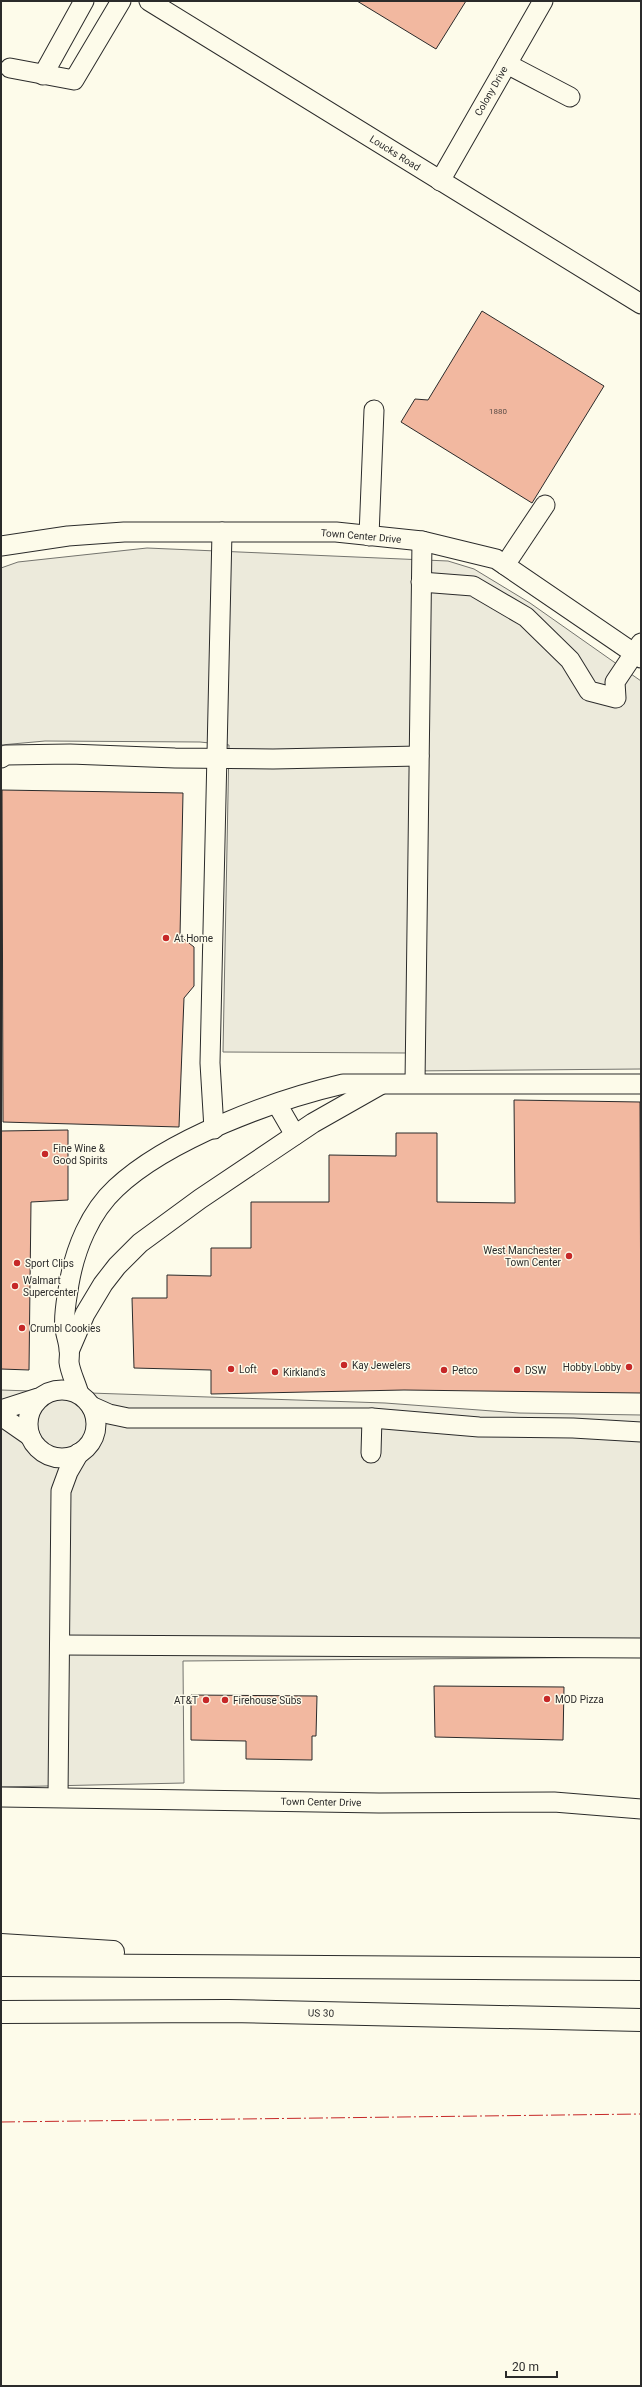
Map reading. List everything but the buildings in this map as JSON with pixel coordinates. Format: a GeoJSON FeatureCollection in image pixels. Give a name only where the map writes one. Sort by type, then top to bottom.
{"type":"FeatureCollection","features":[{"type":"Feature","properties":{"kind":"highway"},"geometry":{"type":"LineString","coordinates":[[1,1945],[338,1967]]}},
{"type":"Feature","properties":{"kind":"highway"},"geometry":{"type":"LineString","coordinates":[[1,1965],[641,1969]]}},
{"type":"Feature","properties":{"kind":"highway","name":"US 30"},"geometry":{"type":"LineString","coordinates":[[1,2012],[228,2011],[641,2020]]}},
{"type":"Feature","properties":{"kind":"highway"},"geometry":{"type":"LineString","coordinates":[[1,2019],[61,2012]]}},
{"type":"Feature","properties":{"kind":"street"},"geometry":{"type":"LineString","coordinates":[[43,75],[84,1]]}},
{"type":"Feature","properties":{"kind":"street"},"geometry":{"type":"LineString","coordinates":[[10,68],[74,80],[121,1]]}},
{"type":"Feature","properties":{"kind":"street","name":"Loucks Road"},"geometry":{"type":"LineString","coordinates":[[149,1],[641,304]]}},
{"type":"Feature","properties":{"kind":"street","name":"Colony Drive"},"geometry":{"type":"LineString","coordinates":[[440,181],[543,1]]}},
{"type":"Feature","properties":{"kind":"street"},"geometry":{"type":"LineString","coordinates":[[507,64],[570,97]]}},
{"type":"Feature","properties":{"kind":"street"},"geometry":{"type":"LineString","coordinates":[[369,536],[374,410]]}},
{"type":"Feature","properties":{"kind":"street"},"geometry":{"type":"LineString","coordinates":[[505,565],[546,505]]}},
{"type":"Feature","properties":{"kind":"street","name":"Town Center Drive"},"geometry":{"type":"LineString","coordinates":[[1,546],[68,536],[124,532],[336,532],[422,541],[496,559],[639,652]]}},
{"type":"Feature","properties":{"kind":"street"},"geometry":{"type":"LineString","coordinates":[[214,1129],[210,1063],[222,532]]}},
{"type":"Feature","properties":{"kind":"street"},"geometry":{"type":"LineString","coordinates":[[414,1083],[422,541]]}},
{"type":"Feature","properties":{"kind":"street"},"geometry":{"type":"LineString","coordinates":[[421,582],[472,586],[526,616],[570,660],[589,691],[616,698],[615,682],[639,652]]}},
{"type":"Feature","properties":{"kind":"street"},"geometry":{"type":"LineString","coordinates":[[3,754],[70,754],[218,758],[419,756]]}},
{"type":"Feature","properties":{"kind":"street"},"geometry":{"type":"LineString","coordinates":[[92,1440],[96,1422],[85,1400],[69,1356],[65,1328],[69,1289],[81,1239],[91,1220],[115,1188],[144,1164],[214,1129],[320,1089],[343,1084],[641,1084]]}},
{"type":"Feature","properties":{"kind":"street"},"geometry":{"type":"LineString","coordinates":[[61,1491],[50,1465],[33,1442],[27,1422],[29,1414],[44,1395],[69,1356],[92,1301],[117,1266],[148,1237],[295,1135],[380,1085]]}},
{"type":"Feature","properties":{"kind":"street"},"geometry":{"type":"LineString","coordinates":[[277,1104],[295,1135]]}},
{"type":"Feature","properties":{"kind":"street"},"geometry":{"type":"LineString","coordinates":[[69,1289],[92,1301]]}},
{"type":"Feature","properties":{"kind":"street"},"geometry":{"type":"LineString","coordinates":[[1,1410],[62,1389],[109,1414],[128,1418],[372,1418],[479,1427],[641,1432]]}},
{"type":"Feature","properties":{"kind":"street"},"geometry":{"type":"LineString","coordinates":[[1,1416],[52,1457],[61,1458],[80,1453]]}},
{"type":"Feature","properties":{"kind":"street"},"geometry":{"type":"LineString","coordinates":[[58,1797],[61,1491],[70,1467],[80,1453],[92,1440],[128,1418]]}},
{"type":"Feature","properties":{"kind":"street"},"geometry":{"type":"LineString","coordinates":[[371,1453],[372,1418]]}},
{"type":"Feature","properties":{"kind":"street"},"geometry":{"type":"LineString","coordinates":[[60,1645],[641,1648]]}},
{"type":"Feature","properties":{"kind":"street","name":"Town Center Drive"},"geometry":{"type":"LineString","coordinates":[[1,1797],[379,1803],[554,1802],[641,1809]]}},
{"type":"Feature","properties":{"kind":"shaded area"},"geometry":{"type":"Polygon","coordinates":[[[147,548],[448,561],[474,569],[530,603],[641,681],[641,1069],[409,1071],[408,1053],[223,1052],[229,745],[200,742],[45,741],[1,745],[1,568],[18,562],[147,548]]]}},
{"type":"Feature","properties":{"kind":"shaded area"},"geometry":{"type":"Polygon","coordinates":[[[1,1390],[385,1403],[519,1413],[641,1415],[641,1657],[183,1661],[184,1783],[1,1787],[1,1390]]]}},
{"type":"Feature","properties":{"kind":"power"},"geometry":{"type":"LineString","coordinates":[[1,2122],[641,2114]]}},
{"type":"Feature","properties":{"kind":"place","name":"At Home"},"geometry":{"type":"Point","coordinates":[166,938]}},
{"type":"Feature","properties":{"kind":"place","name":"Fine Wine & Good Spirits"},"geometry":{"type":"Point","coordinates":[45,1154]}},
{"type":"Feature","properties":{"kind":"place","name":"West Manchester Town Center"},"geometry":{"type":"Point","coordinates":[569,1256]}},
{"type":"Feature","properties":{"kind":"place","name":"Sport Clips"},"geometry":{"type":"Point","coordinates":[17,1263]}},
{"type":"Feature","properties":{"kind":"place","name":"Walmart Supercenter"},"geometry":{"type":"Point","coordinates":[15,1286]}},
{"type":"Feature","properties":{"kind":"place","name":"Crumbl Cookies"},"geometry":{"type":"Point","coordinates":[22,1328]}},
{"type":"Feature","properties":{"kind":"place","name":"Kay Jewelers"},"geometry":{"type":"Point","coordinates":[344,1365]}},
{"type":"Feature","properties":{"kind":"place","name":"Hobby Lobby"},"geometry":{"type":"Point","coordinates":[629,1367]}},
{"type":"Feature","properties":{"kind":"place","name":"Loft"},"geometry":{"type":"Point","coordinates":[231,1369]}},
{"type":"Feature","properties":{"kind":"place","name":"Petco"},"geometry":{"type":"Point","coordinates":[444,1370]}},
{"type":"Feature","properties":{"kind":"place","name":"DSW"},"geometry":{"type":"Point","coordinates":[517,1370]}},
{"type":"Feature","properties":{"kind":"place","name":"Kirkland's"},"geometry":{"type":"Point","coordinates":[275,1372]}},
{"type":"Feature","properties":{"kind":"place","name":"MOD Pizza"},"geometry":{"type":"Point","coordinates":[547,1699]}},
{"type":"Feature","properties":{"kind":"place","name":"AT&T"},"geometry":{"type":"Point","coordinates":[206,1700]}},
{"type":"Feature","properties":{"kind":"place","name":"Firehouse Subs"},"geometry":{"type":"Point","coordinates":[225,1700]}}]}
